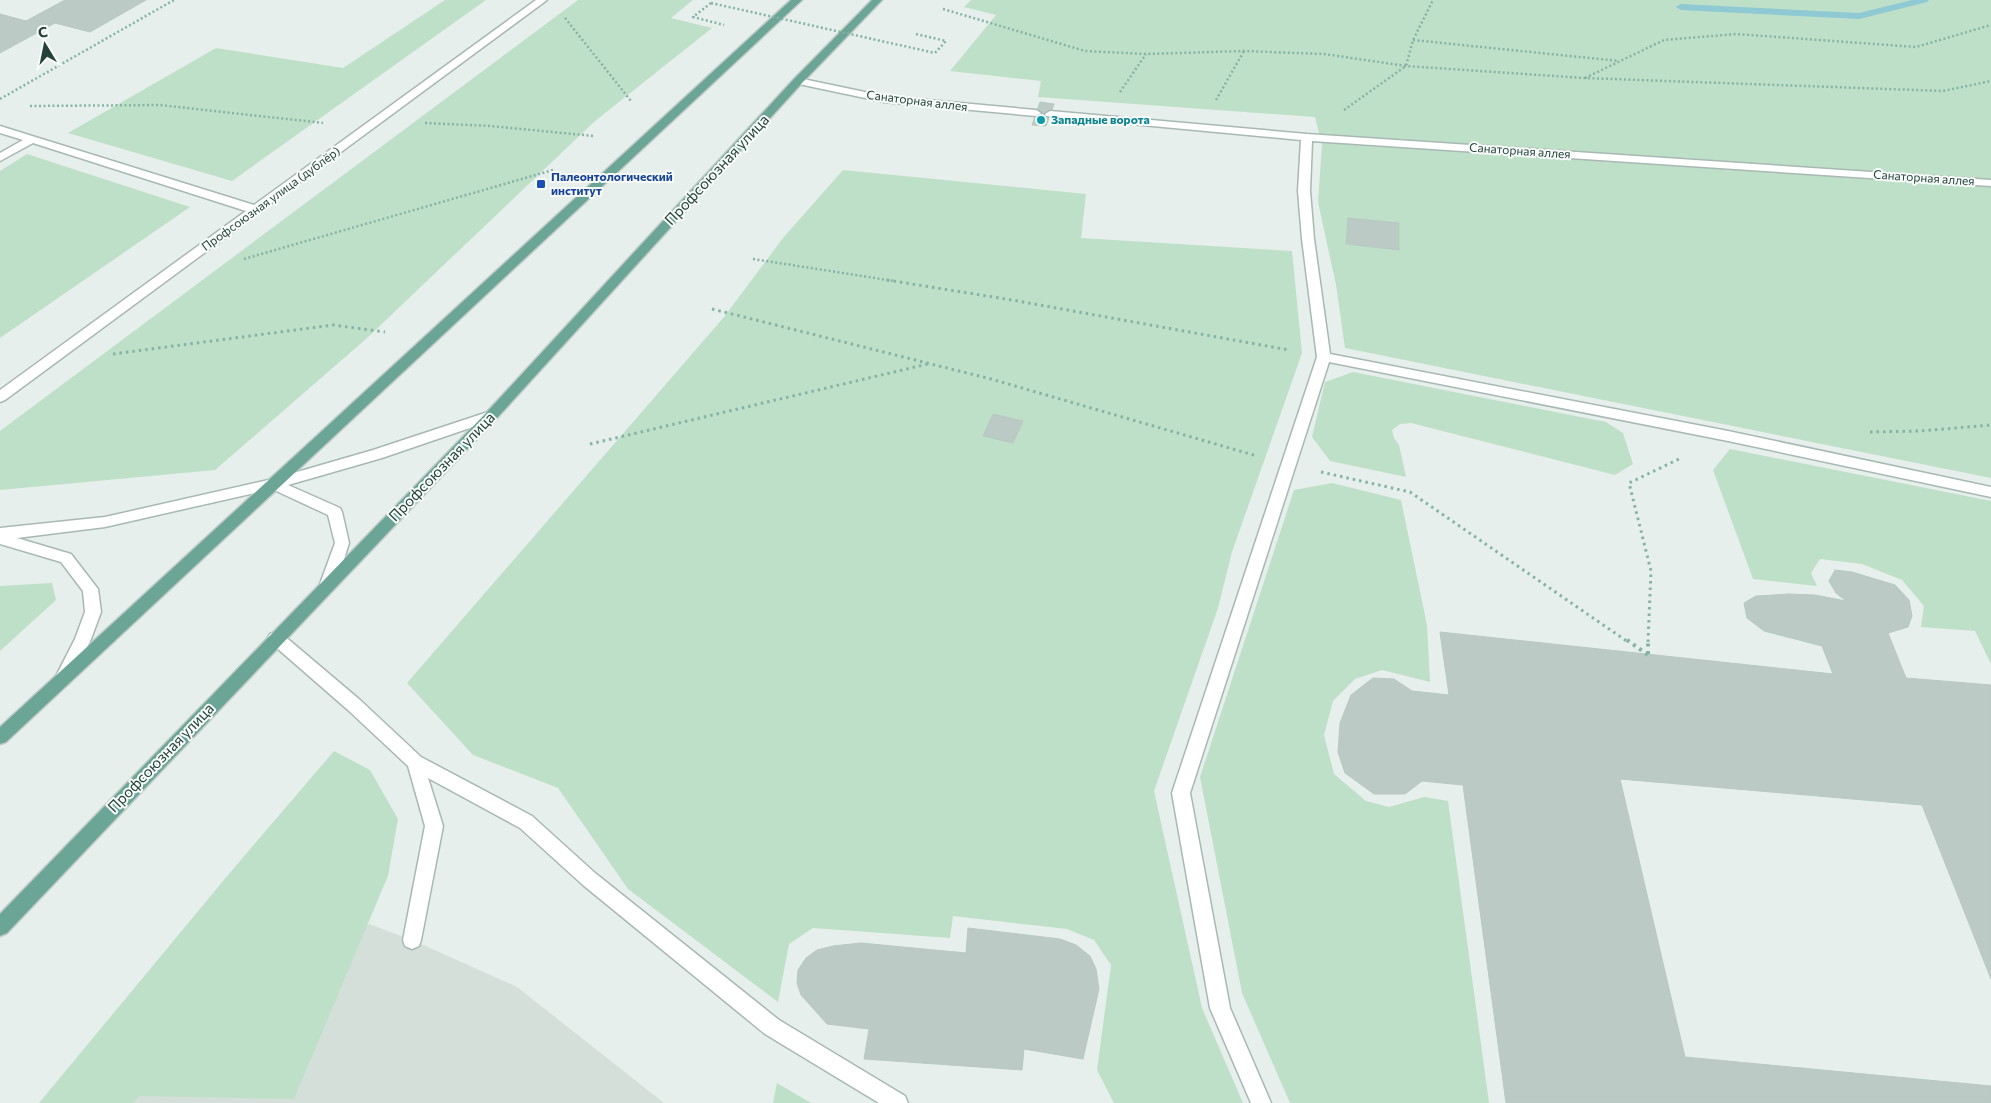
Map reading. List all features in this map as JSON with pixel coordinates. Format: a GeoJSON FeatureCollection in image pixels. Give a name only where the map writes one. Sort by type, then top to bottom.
{"type":"FeatureCollection","features":[{"type":"Feature","properties":{"kind":"main road"},"geometry":{"type":"LineString","coordinates":[[0,738],[797,0]]}},
{"type":"Feature","properties":{"kind":"main road","name":"Профсоюзная улица"},"geometry":{"type":"LineString","coordinates":[[0,927],[491,416],[798,81],[877,0]]}},
{"type":"Feature","properties":{"kind":"street","name":"Профсоюзная улица (дублёр)"},"geometry":{"type":"LineString","coordinates":[[0,396],[542,0]]}},
{"type":"Feature","properties":{"kind":"street","name":"Санаторная аллея"},"geometry":{"type":"LineString","coordinates":[[798,81],[884,99],[1036,113]]}},
{"type":"Feature","properties":{"kind":"street","name":"Санаторная аллея"},"geometry":{"type":"LineString","coordinates":[[1050,114],[1307,137],[1991,183]]}},
{"type":"Feature","properties":{"kind":"street"},"geometry":{"type":"LineString","coordinates":[[0,129],[256,210]]}},
{"type":"Feature","properties":{"kind":"street"},"geometry":{"type":"LineString","coordinates":[[1261,1103],[1220,1008],[1181,793],[1324,357],[1308,239],[1304,191],[1307,137]]}},
{"type":"Feature","properties":{"kind":"street"},"geometry":{"type":"LineString","coordinates":[[0,158],[30,140]]}},
{"type":"Feature","properties":{"kind":"street"},"geometry":{"type":"LineString","coordinates":[[1324,357],[1728,436],[1991,492]]}},
{"type":"Feature","properties":{"kind":"street"},"geometry":{"type":"LineString","coordinates":[[0,536],[105,522],[273,484],[377,454],[491,416]]}},
{"type":"Feature","properties":{"kind":"street"},"geometry":{"type":"LineString","coordinates":[[273,484],[335,512],[342,543],[328,584]]}},
{"type":"Feature","properties":{"kind":"street"},"geometry":{"type":"LineString","coordinates":[[0,536],[66,558],[90,589],[93,612],[83,640],[62,680]]}},
{"type":"Feature","properties":{"kind":"street"},"geometry":{"type":"LineString","coordinates":[[276,638],[354,705],[415,762],[526,822],[589,880],[772,1027],[898,1103]]}},
{"type":"Feature","properties":{"kind":"street"},"geometry":{"type":"LineString","coordinates":[[412,940],[434,826],[415,762]]}},
{"type":"Feature","properties":{"kind":"path"},"geometry":{"type":"LineString","coordinates":[[0,99],[174,0]]}},
{"type":"Feature","properties":{"kind":"path"},"geometry":{"type":"LineString","coordinates":[[1307,137],[1406,66],[1413,40],[1433,0]]}},
{"type":"Feature","properties":{"kind":"path"},"geometry":{"type":"LineString","coordinates":[[727,25],[693,17],[710,3],[935,53],[946,41],[916,34]]}},
{"type":"Feature","properties":{"kind":"path"},"geometry":{"type":"LineString","coordinates":[[943,9],[1085,51],[1146,54],[1244,51],[1324,54],[1406,66],[1584,78],[1943,91],[1991,81]]}},
{"type":"Feature","properties":{"kind":"path"},"geometry":{"type":"LineString","coordinates":[[563,16],[630,101]]}},
{"type":"Feature","properties":{"kind":"path"},"geometry":{"type":"LineString","coordinates":[[1584,78],[1664,40],[1736,34],[1916,47],[1991,25]]}},
{"type":"Feature","properties":{"kind":"path"},"geometry":{"type":"LineString","coordinates":[[1413,40],[1620,61]]}},
{"type":"Feature","properties":{"kind":"path"},"geometry":{"type":"LineString","coordinates":[[1200,128],[1244,51]]}},
{"type":"Feature","properties":{"kind":"path"},"geometry":{"type":"LineString","coordinates":[[1101,119],[1146,54]]}},
{"type":"Feature","properties":{"kind":"path"},"geometry":{"type":"LineString","coordinates":[[28,106],[160,105],[369,127]]}},
{"type":"Feature","properties":{"kind":"path"},"geometry":{"type":"LineString","coordinates":[[425,123],[490,126],[594,136]]}},
{"type":"Feature","properties":{"kind":"path"},"geometry":{"type":"LineString","coordinates":[[238,260],[553,170]]}},
{"type":"Feature","properties":{"kind":"path"},"geometry":{"type":"LineString","coordinates":[[753,260],[1012,300],[1324,357]]}},
{"type":"Feature","properties":{"kind":"path"},"geometry":{"type":"LineString","coordinates":[[712,309],[1000,382],[1289,466],[1410,492],[1648,654],[1651,571],[1629,483]]}},
{"type":"Feature","properties":{"kind":"path"},"geometry":{"type":"LineString","coordinates":[[104,356],[333,325],[385,332]]}},
{"type":"Feature","properties":{"kind":"path"},"geometry":{"type":"LineString","coordinates":[[590,444],[928,364]]}},
{"type":"Feature","properties":{"kind":"shaded area"},"geometry":{"type":"Polygon","coordinates":[[[369,924],[412,940],[517,987],[664,1103],[108,1103],[369,924]]]}},
{"type":"Feature","properties":{"kind":"green space"},"geometry":{"type":"Polygon","coordinates":[[[445,0],[486,0],[232,181],[68,133],[216,48],[343,68],[445,0]]]}},
{"type":"Feature","properties":{"kind":"green space"},"geometry":{"type":"Polygon","coordinates":[[[578,0],[693,0],[671,18],[712,28],[595,121],[366,339],[215,470],[0,490],[0,431],[578,0]]]}},
{"type":"Feature","properties":{"kind":"green space"},"geometry":{"type":"Polygon","coordinates":[[[971,0],[1991,0],[1991,478],[1345,348],[1336,285],[1318,202],[1322,145],[1315,117],[1038,97],[1041,81],[950,71],[996,15],[964,7],[971,0]]]}},
{"type":"Feature","properties":{"kind":"green space"},"geometry":{"type":"Polygon","coordinates":[[[27,154],[190,207],[0,338],[0,171],[27,154]]]}},
{"type":"Feature","properties":{"kind":"green space"},"geometry":{"type":"Polygon","coordinates":[[[843,170],[1086,194],[1081,238],[1292,251],[1302,353],[1232,552],[1218,608],[1154,791],[1202,1008],[1243,1103],[1114,1103],[1097,1070],[1111,965],[1094,940],[1067,929],[953,916],[950,938],[813,928],[789,944],[778,1002],[628,889],[558,788],[473,755],[407,683],[724,317],[783,238],[843,170]]]}},
{"type":"Feature","properties":{"kind":"green space"},"geometry":{"type":"Polygon","coordinates":[[[1353,372],[1606,422],[1623,433],[1633,464],[1615,475],[1411,423],[1400,424],[1392,430],[1394,438],[1399,445],[1406,477],[1330,461],[1312,437],[1325,382],[1353,372]]]}},
{"type":"Feature","properties":{"kind":"green space"},"geometry":{"type":"Polygon","coordinates":[[[1730,449],[1991,501],[1991,664],[1975,631],[1921,627],[1924,606],[1902,580],[1862,564],[1820,559],[1811,573],[1817,586],[1753,579],[1713,470],[1730,449]]]}},
{"type":"Feature","properties":{"kind":"green space"},"geometry":{"type":"Polygon","coordinates":[[[1332,483],[1401,500],[1427,625],[1430,682],[1382,670],[1355,679],[1333,701],[1324,735],[1334,774],[1366,801],[1389,807],[1424,797],[1448,801],[1489,1103],[1290,1103],[1242,993],[1200,777],[1294,490],[1332,483]]]}},
{"type":"Feature","properties":{"kind":"green space"},"geometry":{"type":"Polygon","coordinates":[[[52,583],[56,600],[0,651],[0,586],[52,583]]]}},
{"type":"Feature","properties":{"kind":"green space"},"geometry":{"type":"Polygon","coordinates":[[[334,751],[370,770],[398,819],[388,876],[294,1099],[139,1096],[133,1103],[39,1103],[228,875],[334,751]]]}},
{"type":"Feature","properties":{"kind":"green space"},"geometry":{"type":"Polygon","coordinates":[[[777,1083],[811,1103],[773,1103],[777,1083]]]}},
{"type":"Feature","properties":{"kind":"building"},"geometry":{"type":"Polygon","coordinates":[[[65,0],[146,0],[90,32],[55,23],[0,53],[0,14],[26,21],[65,0]]]}},
{"type":"Feature","properties":{"kind":"building","name":"Западные ворота"},"geometry":{"type":"Polygon","coordinates":[[[1040,102],[1054,104],[1046,126],[1032,125],[1040,102]]]}},
{"type":"Feature","properties":{"kind":"building"},"geometry":{"type":"Polygon","coordinates":[[[1348,218],[1399,223],[1399,250],[1346,244],[1348,218]]]}},
{"type":"Feature","properties":{"kind":"building"},"geometry":{"type":"Polygon","coordinates":[[[993,414],[1023,421],[1013,443],[983,436],[993,414]]]}},
{"type":"Feature","properties":{"kind":"building"},"geometry":{"type":"Polygon","coordinates":[[[1835,570],[1852,572],[1895,585],[1909,600],[1912,616],[1908,627],[1888,633],[1906,678],[1991,685],[1991,979],[1922,805],[1620,779],[1685,1057],[1991,1086],[1991,1103],[1506,1103],[1463,785],[1422,781],[1405,794],[1374,794],[1345,773],[1338,752],[1340,723],[1351,695],[1373,678],[1394,679],[1412,691],[1449,695],[1440,632],[1833,674],[1822,646],[1764,631],[1747,618],[1744,603],[1756,596],[1789,594],[1815,595],[1846,601],[1836,593],[1829,581],[1835,570]]]}},
{"type":"Feature","properties":{"kind":"building"},"geometry":{"type":"Polygon","coordinates":[[[968,928],[1060,939],[1076,945],[1090,956],[1096,969],[1099,989],[1083,1059],[1024,1049],[1022,1070],[864,1059],[869,1029],[827,1024],[801,995],[797,983],[798,970],[806,958],[817,950],[861,943],[966,953],[968,928]]]}},
{"type":"Feature","properties":{"kind":"waterway"},"geometry":{"type":"LineString","coordinates":[[1681,7],[1859,16],[1924,0]]}},
{"type":"Feature","properties":{"kind":"place","name":"Западные ворота"},"geometry":{"type":"Point","coordinates":[1041,120]}},
{"type":"Feature","properties":{"kind":"place","name":"Палеонтологический институт"},"geometry":{"type":"Point","coordinates":[541,184]}}]}
